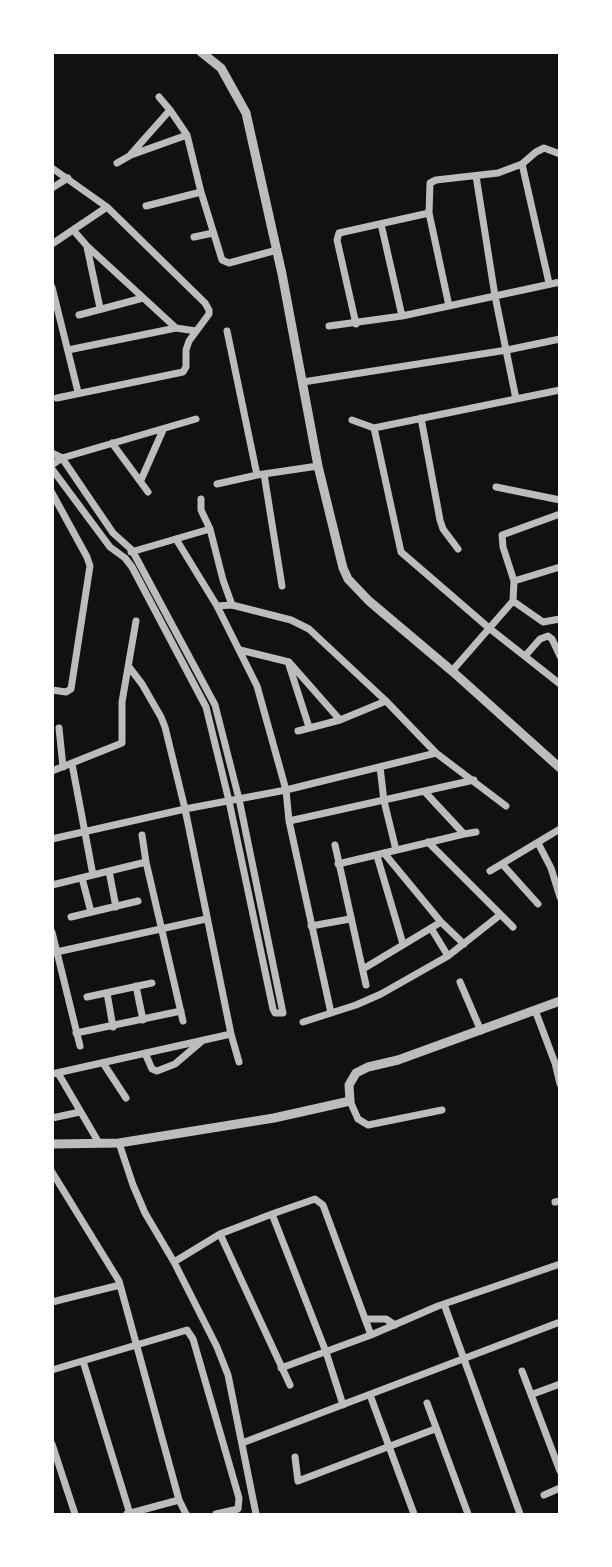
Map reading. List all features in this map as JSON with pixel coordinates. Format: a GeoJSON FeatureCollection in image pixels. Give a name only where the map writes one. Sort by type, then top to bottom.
{"type":"FeatureCollection","features":[{"type":"Feature","properties":{"kind":"street"},"geometry":{"type":"LineString","coordinates":[[201,52],[221,68]]}},
{"type":"Feature","properties":{"kind":"street"},"geometry":{"type":"LineString","coordinates":[[217,52],[221,68],[246,113],[278,254],[318,466],[348,579],[369,601],[452,671],[559,768]]}},
{"type":"Feature","properties":{"kind":"street"},"geometry":{"type":"LineString","coordinates":[[159,97],[187,135],[221,258],[226,262],[278,254]]}},
{"type":"Feature","properties":{"kind":"street"},"geometry":{"type":"LineString","coordinates":[[131,155],[170,110]]}},
{"type":"Feature","properties":{"kind":"street"},"geometry":{"type":"LineString","coordinates":[[117,163],[131,155],[187,135]]}},
{"type":"Feature","properties":{"kind":"street"},"geometry":{"type":"LineString","coordinates":[[449,306],[429,213],[428,187],[431,181],[498,173],[522,164],[544,148],[559,154]]}},
{"type":"Feature","properties":{"kind":"street"},"geometry":{"type":"LineString","coordinates":[[522,164],[549,283]]}},
{"type":"Feature","properties":{"kind":"street"},"geometry":{"type":"LineString","coordinates":[[52,167],[107,207],[205,303],[209,314],[189,341],[186,367],[181,374],[57,398]]}},
{"type":"Feature","properties":{"kind":"street"},"geometry":{"type":"LineString","coordinates":[[476,176],[495,296],[516,399]]}},
{"type":"Feature","properties":{"kind":"street"},"geometry":{"type":"LineString","coordinates":[[52,188],[68,178]]}},
{"type":"Feature","properties":{"kind":"street"},"geometry":{"type":"LineString","coordinates":[[146,206],[201,192]]}},
{"type":"Feature","properties":{"kind":"street"},"geometry":{"type":"LineString","coordinates":[[52,244],[107,207]]}},
{"type":"Feature","properties":{"kind":"street"},"geometry":{"type":"LineString","coordinates":[[356,324],[337,236],[341,232],[429,213]]}},
{"type":"Feature","properties":{"kind":"street"},"geometry":{"type":"LineString","coordinates":[[381,224],[402,316]]}},
{"type":"Feature","properties":{"kind":"street"},"geometry":{"type":"LineString","coordinates":[[74,231],[176,328]]}},
{"type":"Feature","properties":{"kind":"street"},"geometry":{"type":"LineString","coordinates":[[194,237],[213,233]]}},
{"type":"Feature","properties":{"kind":"street"},"geometry":{"type":"LineString","coordinates":[[87,246],[100,308]]}},
{"type":"Feature","properties":{"kind":"street"},"geometry":{"type":"LineString","coordinates":[[329,326],[402,316],[559,282]]}},
{"type":"Feature","properties":{"kind":"street"},"geometry":{"type":"LineString","coordinates":[[52,287],[78,392]]}},
{"type":"Feature","properties":{"kind":"street"},"geometry":{"type":"LineString","coordinates":[[79,315],[142,298]]}},
{"type":"Feature","properties":{"kind":"street"},"geometry":{"type":"LineString","coordinates":[[68,349],[176,328],[196,331]]}},
{"type":"Feature","properties":{"kind":"street"},"geometry":{"type":"LineString","coordinates":[[227,331],[261,475],[282,586]]}},
{"type":"Feature","properties":{"kind":"street"},"geometry":{"type":"LineString","coordinates":[[303,382],[507,350],[559,339]]}},
{"type":"Feature","properties":{"kind":"street"},"geometry":{"type":"LineString","coordinates":[[352,420],[374,428],[559,390]]}},
{"type":"Feature","properties":{"kind":"street"},"geometry":{"type":"LineString","coordinates":[[421,418],[440,520],[443,529],[458,549]]}},
{"type":"Feature","properties":{"kind":"street"},"geometry":{"type":"LineString","coordinates":[[52,453],[62,458],[113,533],[132,550],[215,705],[239,799],[283,1013],[275,1013],[273,1009],[206,707],[123,556],[110,547],[52,467],[62,458],[197,419]]}},
{"type":"Feature","properties":{"kind":"street"},"geometry":{"type":"LineString","coordinates":[[374,428],[400,550],[489,628],[559,684]]}},
{"type":"Feature","properties":{"kind":"street"},"geometry":{"type":"LineString","coordinates":[[141,480],[163,430]]}},
{"type":"Feature","properties":{"kind":"street"},"geometry":{"type":"LineString","coordinates":[[111,443],[148,492]]}},
{"type":"Feature","properties":{"kind":"street"},"geometry":{"type":"LineString","coordinates":[[217,484],[318,466]]}},
{"type":"Feature","properties":{"kind":"street"},"geometry":{"type":"LineString","coordinates":[[496,487],[559,500]]}},
{"type":"Feature","properties":{"kind":"street"},"geometry":{"type":"LineString","coordinates":[[52,493],[90,566],[71,689],[66,692],[52,690]]}},
{"type":"Feature","properties":{"kind":"street"},"geometry":{"type":"LineString","coordinates":[[201,499],[201,510],[210,529],[232,605]]}},
{"type":"Feature","properties":{"kind":"street"},"geometry":{"type":"LineString","coordinates":[[452,671],[513,601],[514,582],[502,536],[559,514]]}},
{"type":"Feature","properties":{"kind":"street"},"geometry":{"type":"LineString","coordinates":[[123,556],[132,550],[210,529]]}},
{"type":"Feature","properties":{"kind":"street"},"geometry":{"type":"LineString","coordinates":[[176,539],[217,606],[257,686],[286,790],[289,821],[331,1013]]}},
{"type":"Feature","properties":{"kind":"street"},"geometry":{"type":"LineString","coordinates":[[514,582],[559,567]]}},
{"type":"Feature","properties":{"kind":"street"},"geometry":{"type":"LineString","coordinates":[[513,601],[543,622],[559,619]]}},
{"type":"Feature","properties":{"kind":"street"},"geometry":{"type":"LineString","coordinates":[[217,606],[232,605],[291,620],[309,629],[386,701],[436,753],[506,806]]}},
{"type":"Feature","properties":{"kind":"street"},"geometry":{"type":"LineString","coordinates":[[52,771],[122,743],[121,702],[136,621]]}},
{"type":"Feature","properties":{"kind":"street"},"geometry":{"type":"LineString","coordinates":[[525,656],[540,639],[548,636],[559,656]]}},
{"type":"Feature","properties":{"kind":"street"},"geometry":{"type":"LineString","coordinates":[[240,650],[289,662],[340,720]]}},
{"type":"Feature","properties":{"kind":"street"},"geometry":{"type":"LineString","coordinates":[[289,662],[310,727]]}},
{"type":"Feature","properties":{"kind":"street"},"geometry":{"type":"LineString","coordinates":[[129,667],[161,717],[185,809],[206,919],[239,1062]]}},
{"type":"Feature","properties":{"kind":"street"},"geometry":{"type":"LineString","coordinates":[[298,731],[340,720],[386,701]]}},
{"type":"Feature","properties":{"kind":"street"},"geometry":{"type":"LineString","coordinates":[[59,728],[93,874]]}},
{"type":"Feature","properties":{"kind":"street"},"geometry":{"type":"LineString","coordinates":[[52,839],[185,809],[286,790],[436,753]]}},
{"type":"Feature","properties":{"kind":"street"},"geometry":{"type":"LineString","coordinates":[[380,767],[384,801],[396,850]]}},
{"type":"Feature","properties":{"kind":"street"},"geometry":{"type":"LineString","coordinates":[[289,821],[474,780]]}},
{"type":"Feature","properties":{"kind":"street"},"geometry":{"type":"LineString","coordinates":[[425,792],[464,834]]}},
{"type":"Feature","properties":{"kind":"street"},"geometry":{"type":"LineString","coordinates":[[490,871],[559,829]]}},
{"type":"Feature","properties":{"kind":"street"},"geometry":{"type":"LineString","coordinates":[[338,864],[476,832]]}},
{"type":"Feature","properties":{"kind":"street"},"geometry":{"type":"LineString","coordinates":[[142,835],[183,1021]]}},
{"type":"Feature","properties":{"kind":"street"},"geometry":{"type":"LineString","coordinates":[[428,842],[513,927]]}},
{"type":"Feature","properties":{"kind":"street"},"geometry":{"type":"LineString","coordinates":[[538,843],[551,868],[559,897]]}},
{"type":"Feature","properties":{"kind":"street"},"geometry":{"type":"LineString","coordinates":[[335,845],[366,985]]}},
{"type":"Feature","properties":{"kind":"street"},"geometry":{"type":"LineString","coordinates":[[381,854],[464,944]]}},
{"type":"Feature","properties":{"kind":"street"},"geometry":{"type":"LineString","coordinates":[[381,854],[403,944]]}},
{"type":"Feature","properties":{"kind":"street"},"geometry":{"type":"LineString","coordinates":[[52,885],[146,862]]}},
{"type":"Feature","properties":{"kind":"street"},"geometry":{"type":"LineString","coordinates":[[503,865],[538,904]]}},
{"type":"Feature","properties":{"kind":"street"},"geometry":{"type":"LineString","coordinates":[[109,871],[116,907]]}},
{"type":"Feature","properties":{"kind":"street"},"geometry":{"type":"LineString","coordinates":[[82,878],[91,912]]}},
{"type":"Feature","properties":{"kind":"street"},"geometry":{"type":"LineString","coordinates":[[71,917],[138,901]]}},
{"type":"Feature","properties":{"kind":"street"},"geometry":{"type":"LineString","coordinates":[[303,1022],[381,994],[448,956],[500,915]]}},
{"type":"Feature","properties":{"kind":"street"},"geometry":{"type":"LineString","coordinates":[[55,952],[206,919]]}},
{"type":"Feature","properties":{"kind":"street"},"geometry":{"type":"LineString","coordinates":[[311,926],[350,919]]}},
{"type":"Feature","properties":{"kind":"street"},"geometry":{"type":"LineString","coordinates":[[362,969],[441,922]]}},
{"type":"Feature","properties":{"kind":"street"},"geometry":{"type":"LineString","coordinates":[[431,928],[448,956]]}},
{"type":"Feature","properties":{"kind":"street"},"geometry":{"type":"LineString","coordinates":[[52,932],[80,1046]]}},
{"type":"Feature","properties":{"kind":"street"},"geometry":{"type":"LineString","coordinates":[[460,982],[481,1031]]}},
{"type":"Feature","properties":{"kind":"street"},"geometry":{"type":"LineString","coordinates":[[87,997],[152,983]]}},
{"type":"Feature","properties":{"kind":"street"},"geometry":{"type":"LineString","coordinates":[[136,986],[143,1020]]}},
{"type":"Feature","properties":{"kind":"street"},"geometry":{"type":"LineString","coordinates":[[107,993],[113,1027]]}},
{"type":"Feature","properties":{"kind":"street"},"geometry":{"type":"LineString","coordinates":[[442,1110],[368,1125],[358,1119],[350,1101],[349,1086],[356,1073],[368,1066],[398,1060],[559,1001]]}},
{"type":"Feature","properties":{"kind":"street"},"geometry":{"type":"LineString","coordinates":[[535,1010],[555,1063],[559,1084]]}},
{"type":"Feature","properties":{"kind":"street"},"geometry":{"type":"LineString","coordinates":[[76,1033],[181,1011]]}},
{"type":"Feature","properties":{"kind":"street"},"geometry":{"type":"LineString","coordinates":[[99,1143],[55,1073],[231,1034]]}},
{"type":"Feature","properties":{"kind":"street"},"geometry":{"type":"LineString","coordinates":[[145,1053],[152,1069],[157,1071],[175,1064],[203,1040]]}},
{"type":"Feature","properties":{"kind":"street"},"geometry":{"type":"LineString","coordinates":[[103,1063],[126,1098]]}},
{"type":"Feature","properties":{"kind":"street"},"geometry":{"type":"LineString","coordinates":[[52,1144],[119,1143],[274,1118],[350,1101]]}},
{"type":"Feature","properties":{"kind":"street"},"geometry":{"type":"LineString","coordinates":[[52,1118],[80,1112]]}},
{"type":"Feature","properties":{"kind":"street"},"geometry":{"type":"LineString","coordinates":[[119,1143],[132,1185],[145,1213],[174,1262],[217,1347],[228,1375],[256,1514]]}},
{"type":"Feature","properties":{"kind":"street"},"geometry":{"type":"LineString","coordinates":[[52,1172],[120,1284],[179,1500],[186,1514]]}},
{"type":"Feature","properties":{"kind":"street"},"geometry":{"type":"LineString","coordinates":[[174,1262],[220,1234],[310,1200],[320,1202],[371,1335]]}},
{"type":"Feature","properties":{"kind":"street"},"geometry":{"type":"LineString","coordinates":[[272,1213],[326,1352],[343,1405]]}},
{"type":"Feature","properties":{"kind":"street"},"geometry":{"type":"LineString","coordinates":[[220,1234],[290,1385]]}},
{"type":"Feature","properties":{"kind":"street"},"geometry":{"type":"LineString","coordinates":[[281,1368],[371,1335],[444,1304],[559,1264]]}},
{"type":"Feature","properties":{"kind":"street"},"geometry":{"type":"LineString","coordinates":[[52,1302],[120,1284]]}},
{"type":"Feature","properties":{"kind":"street"},"geometry":{"type":"LineString","coordinates":[[444,1304],[520,1514]]}},
{"type":"Feature","properties":{"kind":"street"},"geometry":{"type":"LineString","coordinates":[[365,1319],[386,1319],[395,1325]]}},
{"type":"Feature","properties":{"kind":"street"},"geometry":{"type":"LineString","coordinates":[[242,1443],[559,1322]]}},
{"type":"Feature","properties":{"kind":"street"},"geometry":{"type":"LineString","coordinates":[[52,1370],[187,1330],[193,1339],[239,1498],[238,1508],[216,1514]]}},
{"type":"Feature","properties":{"kind":"street"},"geometry":{"type":"LineString","coordinates":[[83,1361],[129,1514],[179,1500]]}},
{"type":"Feature","properties":{"kind":"street"},"geometry":{"type":"LineString","coordinates":[[522,1371],[533,1394],[559,1471]]}},
{"type":"Feature","properties":{"kind":"street"},"geometry":{"type":"LineString","coordinates":[[533,1394],[559,1384]]}},
{"type":"Feature","properties":{"kind":"street"},"geometry":{"type":"LineString","coordinates":[[370,1395],[414,1514]]}},
{"type":"Feature","properties":{"kind":"street"},"geometry":{"type":"LineString","coordinates":[[427,1404],[468,1514]]}},
{"type":"Feature","properties":{"kind":"street"},"geometry":{"type":"LineString","coordinates":[[295,1457],[298,1481],[435,1429]]}},
{"type":"Feature","properties":{"kind":"street"},"geometry":{"type":"LineString","coordinates":[[52,1444],[75,1514]]}},
{"type":"Feature","properties":{"kind":"street"},"geometry":{"type":"LineString","coordinates":[[544,1495],[559,1488]]}}]}
